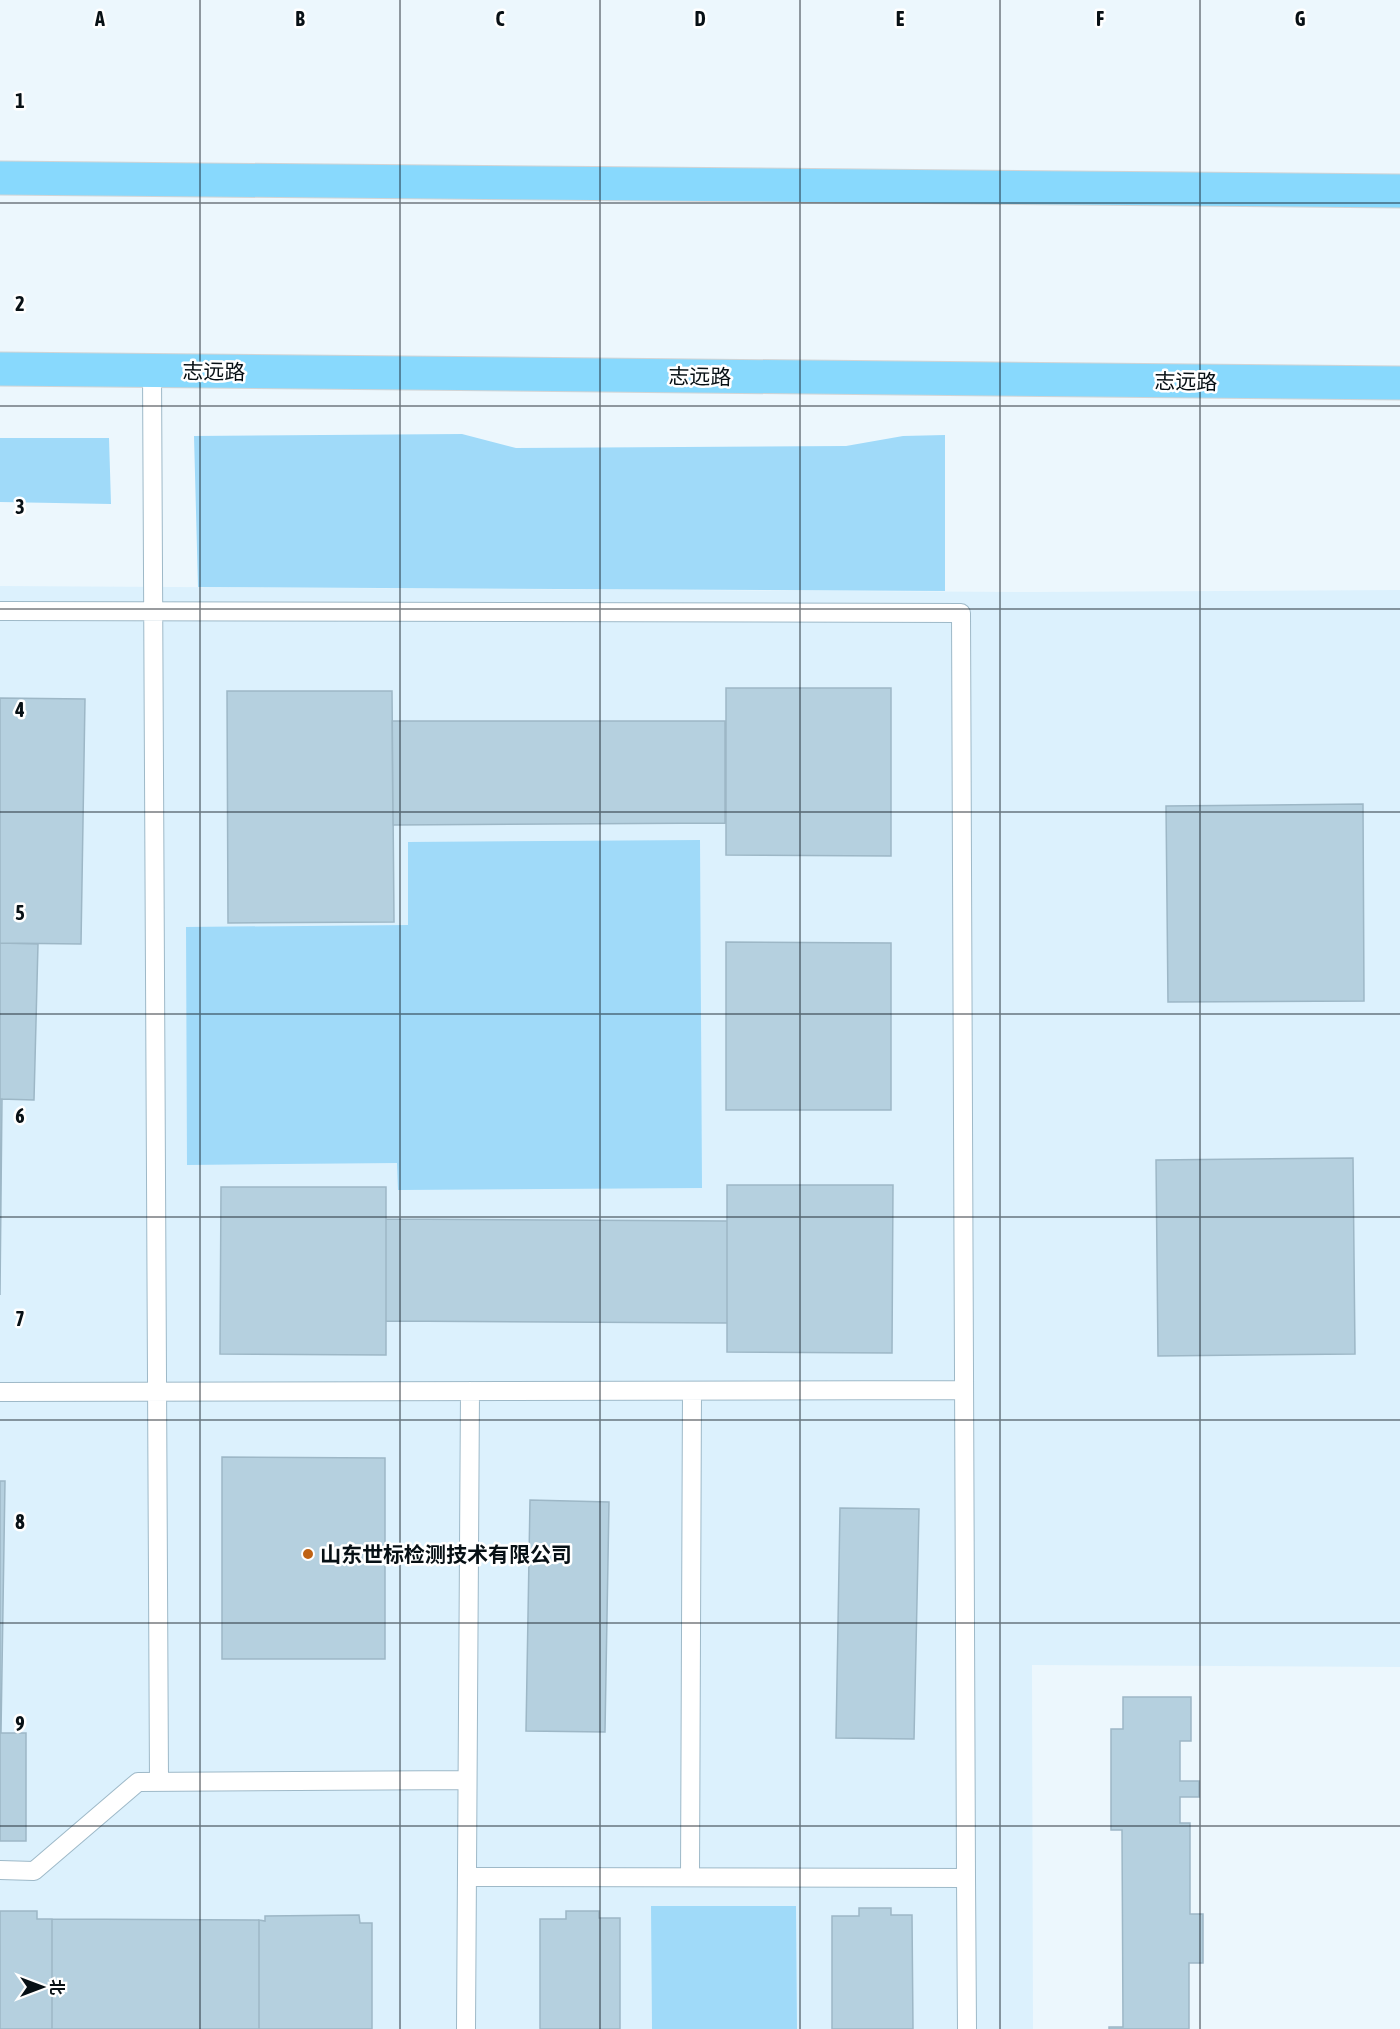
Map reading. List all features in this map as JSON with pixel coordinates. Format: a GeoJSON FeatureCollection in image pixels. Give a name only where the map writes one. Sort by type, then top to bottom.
{"type":"FeatureCollection","features":[{"type":"Feature","properties":{"kind":"main road"},"geometry":{"type":"LineString","coordinates":[[0,178],[1400,191]]}},
{"type":"Feature","properties":{"kind":"main road","name":"志远路"},"geometry":{"type":"LineString","coordinates":[[0,369],[1400,383]]}},
{"type":"Feature","properties":{"kind":"lane"},"geometry":{"type":"LineString","coordinates":[[153,370],[159,1782]]}},
{"type":"Feature","properties":{"kind":"lane"},"geometry":{"type":"LineString","coordinates":[[0,611],[961,613],[967,2029]]}},
{"type":"Feature","properties":{"kind":"lane"},"geometry":{"type":"LineString","coordinates":[[0,1392],[964,1390]]}},
{"type":"Feature","properties":{"kind":"lane"},"geometry":{"type":"LineString","coordinates":[[466,2029],[470,1391]]}},
{"type":"Feature","properties":{"kind":"lane"},"geometry":{"type":"LineString","coordinates":[[690,1877],[692,1391]]}},
{"type":"Feature","properties":{"kind":"lane"},"geometry":{"type":"LineString","coordinates":[[0,1870],[34,1871],[138,1782],[467,1780]]}},
{"type":"Feature","properties":{"kind":"lane"},"geometry":{"type":"LineString","coordinates":[[467,1877],[966,1878]]}},
{"type":"Feature","properties":{"kind":"shaded area"},"geometry":{"type":"Polygon","coordinates":[[[462,434],[516,448],[846,446],[903,436],[945,435],[945,591],[198,587],[194,436],[462,434]]]}},
{"type":"Feature","properties":{"kind":"shaded area"},"geometry":{"type":"Polygon","coordinates":[[[0,438],[109,438],[111,504],[0,502],[0,438]]]}},
{"type":"Feature","properties":{"kind":"shaded area"},"geometry":{"type":"Polygon","coordinates":[[[0,586],[1036,592],[1400,590],[1400,1667],[1032,1665],[1033,2029],[0,2029],[0,586]]]}},
{"type":"Feature","properties":{"kind":"shaded area"},"geometry":{"type":"Polygon","coordinates":[[[700,840],[702,1188],[398,1190],[397,1163],[187,1165],[186,927],[408,925],[408,842],[700,840]]]}},
{"type":"Feature","properties":{"kind":"shaded area"},"geometry":{"type":"Polygon","coordinates":[[[651,1906],[796,1906],[797,2029],[652,2029],[651,1906]]]}},
{"type":"Feature","properties":{"kind":"building"},"geometry":{"type":"Polygon","coordinates":[[[726,688],[891,688],[891,856],[726,855],[726,688]]]}},
{"type":"Feature","properties":{"kind":"building"},"geometry":{"type":"Polygon","coordinates":[[[227,691],[392,691],[394,922],[228,923],[227,691]]]}},
{"type":"Feature","properties":{"kind":"building"},"geometry":{"type":"Polygon","coordinates":[[[0,698],[85,699],[81,944],[0,943],[0,698]]]}},
{"type":"Feature","properties":{"kind":"building"},"geometry":{"type":"Polygon","coordinates":[[[392,721],[725,721],[725,823],[393,825],[392,721]]]}},
{"type":"Feature","properties":{"kind":"building"},"geometry":{"type":"Polygon","coordinates":[[[1363,804],[1364,1001],[1168,1002],[1166,806],[1363,804]]]}},
{"type":"Feature","properties":{"kind":"building"},"geometry":{"type":"Polygon","coordinates":[[[726,942],[891,943],[891,1110],[726,1110],[726,942]]]}},
{"type":"Feature","properties":{"kind":"building"},"geometry":{"type":"Polygon","coordinates":[[[0,943],[38,944],[34,1100],[0,1099],[0,943]]]}},
{"type":"Feature","properties":{"kind":"building"},"geometry":{"type":"Polygon","coordinates":[[[0,1099],[2,1099],[0,1295],[0,1099]]]}},
{"type":"Feature","properties":{"kind":"building"},"geometry":{"type":"Polygon","coordinates":[[[1353,1158],[1355,1354],[1158,1356],[1156,1160],[1353,1158]]]}},
{"type":"Feature","properties":{"kind":"building"},"geometry":{"type":"Polygon","coordinates":[[[727,1185],[893,1185],[892,1353],[727,1352],[727,1185]]]}},
{"type":"Feature","properties":{"kind":"building"},"geometry":{"type":"Polygon","coordinates":[[[221,1187],[386,1187],[386,1355],[220,1354],[221,1187]]]}},
{"type":"Feature","properties":{"kind":"building"},"geometry":{"type":"Polygon","coordinates":[[[386,1219],[727,1221],[727,1323],[386,1321],[386,1219]]]}},
{"type":"Feature","properties":{"kind":"building"},"geometry":{"type":"Polygon","coordinates":[[[222,1457],[385,1458],[385,1659],[222,1659],[222,1457]]]}},
{"type":"Feature","properties":{"kind":"building"},"geometry":{"type":"Polygon","coordinates":[[[0,1481],[5,1481],[1,1733],[0,1733],[0,1481]]]}},
{"type":"Feature","properties":{"kind":"building"},"geometry":{"type":"Polygon","coordinates":[[[530,1500],[609,1502],[605,1732],[526,1731],[530,1500]]]}},
{"type":"Feature","properties":{"kind":"building"},"geometry":{"type":"Polygon","coordinates":[[[840,1508],[919,1509],[914,1739],[836,1738],[840,1508]]]}},
{"type":"Feature","properties":{"kind":"building"},"geometry":{"type":"Polygon","coordinates":[[[1123,1697],[1191,1697],[1191,1741],[1180,1741],[1180,1781],[1199,1781],[1199,1797],[1180,1797],[1180,1823],[1190,1823],[1190,1914],[1203,1914],[1203,1963],[1189,1963],[1189,2029],[1109,2029],[1109,2027],[1123,2027],[1122,1830],[1111,1830],[1111,1729],[1123,1729],[1123,1697]]]}},
{"type":"Feature","properties":{"kind":"building"},"geometry":{"type":"Polygon","coordinates":[[[0,1733],[26,1733],[26,1841],[0,1841],[0,1733]]]}},
{"type":"Feature","properties":{"kind":"building"},"geometry":{"type":"Polygon","coordinates":[[[859,1908],[891,1908],[891,1915],[912,1915],[913,2029],[832,2029],[832,1916],[859,1916],[859,1908]]]}},
{"type":"Feature","properties":{"kind":"building"},"geometry":{"type":"Polygon","coordinates":[[[0,1911],[37,1911],[37,1919],[52,1919],[52,2029],[0,2029],[0,1911]]]}},
{"type":"Feature","properties":{"kind":"building"},"geometry":{"type":"Polygon","coordinates":[[[566,1911],[599,1911],[599,1918],[620,1918],[620,2029],[540,2029],[540,1919],[566,1919],[566,1911]]]}},
{"type":"Feature","properties":{"kind":"building"},"geometry":{"type":"Polygon","coordinates":[[[359,1915],[360,1923],[372,1923],[372,2029],[259,2029],[259,1920],[265,1921],[265,1916],[359,1915]]]}},
{"type":"Feature","properties":{"kind":"building"},"geometry":{"type":"Polygon","coordinates":[[[52,1919],[259,1920],[259,2029],[52,2029],[52,1919]]]}},
{"type":"Feature","properties":{"kind":"place","name":"山东世标检测技术有限公司"},"geometry":{"type":"Point","coordinates":[308,1554]}}]}
